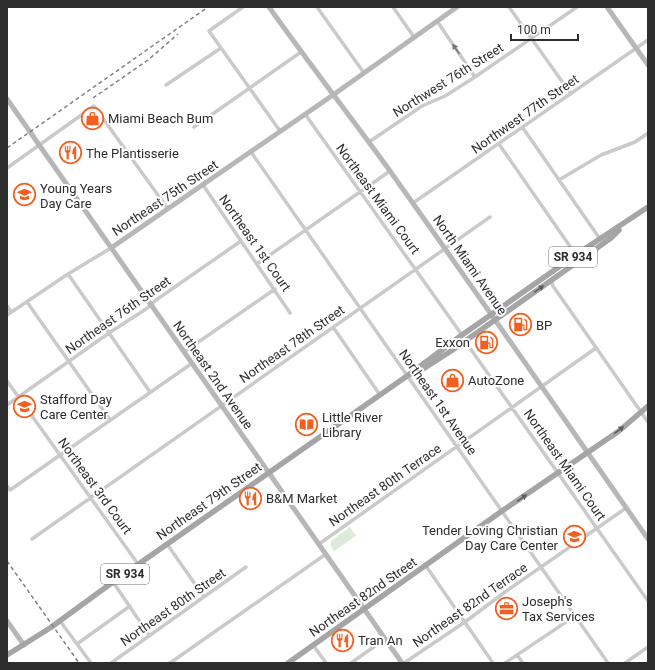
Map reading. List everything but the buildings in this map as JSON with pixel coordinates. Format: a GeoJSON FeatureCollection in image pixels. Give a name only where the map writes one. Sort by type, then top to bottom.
{"type":"FeatureCollection","features":[{"type":"Feature","properties":{"kind":"main road","name":"North Miami Avenue"},"geometry":{"type":"LineString","coordinates":[[269,7],[446,249],[648,539]]}},
{"type":"Feature","properties":{"kind":"main road","name":"Northeast 75th Street"},"geometry":{"type":"LineString","coordinates":[[112,248],[306,114],[457,7]]}},
{"type":"Feature","properties":{"kind":"main road"},"geometry":{"type":"LineString","coordinates":[[607,7],[648,65]]}},
{"type":"Feature","properties":{"kind":"main road","name":"Northeast 2nd Avenue"},"geometry":{"type":"LineString","coordinates":[[7,100],[9,108],[39,145],[112,248],[191,364],[403,663]]}},
{"type":"Feature","properties":{"kind":"main road","name":"SR 934"},"geometry":{"type":"LineString","coordinates":[[491,314],[648,207]]}},
{"type":"Feature","properties":{"kind":"main road"},"geometry":{"type":"LineString","coordinates":[[551,281],[611,238],[625,224]]}},
{"type":"Feature","properties":{"kind":"main road"},"geometry":{"type":"LineString","coordinates":[[551,281],[554,276],[576,255]]}},
{"type":"Feature","properties":{"kind":"main road","name":"Northeast 79th Street"},"geometry":{"type":"LineString","coordinates":[[407,376],[420,371],[551,281]]}},
{"type":"Feature","properties":{"kind":"main road","name":"Northeast 79th Street"},"geometry":{"type":"LineString","coordinates":[[7,655],[60,620],[407,376],[491,314]]}},
{"type":"Feature","properties":{"kind":"main road","name":"Northeast 82nd Street"},"geometry":{"type":"LineString","coordinates":[[288,663],[502,511],[624,427],[648,406]]}},
{"type":"Feature","properties":{"kind":"main road"},"geometry":{"type":"LineString","coordinates":[[7,621],[24,645]]}},
{"type":"Feature","properties":{"kind":"main road","name":"Northeast 79th Street"},"geometry":{"type":"LineString","coordinates":[[7,660],[18,652],[24,645]]}},
{"type":"Feature","properties":{"kind":"street"},"geometry":{"type":"LineString","coordinates":[[243,7],[209,31],[280,131]]}},
{"type":"Feature","properties":{"kind":"street"},"geometry":{"type":"LineString","coordinates":[[316,7],[364,73]]}},
{"type":"Feature","properties":{"kind":"street"},"geometry":{"type":"LineString","coordinates":[[394,7],[414,37]]}},
{"type":"Feature","properties":{"kind":"street"},"geometry":{"type":"LineString","coordinates":[[509,7],[571,94]]}},
{"type":"Feature","properties":{"kind":"street","name":"Northwest 76th Street"},"geometry":{"type":"LineString","coordinates":[[369,142],[422,106],[445,96],[476,77],[577,7]]}},
{"type":"Feature","properties":{"kind":"street"},"geometry":{"type":"LineString","coordinates":[[436,21],[476,77]]}},
{"type":"Feature","properties":{"kind":"street","name":"Northwest 77th Street"},"geometry":{"type":"LineString","coordinates":[[413,204],[648,40]]}},
{"type":"Feature","properties":{"kind":"street"},"geometry":{"type":"LineString","coordinates":[[166,85],[221,48]]}},
{"type":"Feature","properties":{"kind":"street"},"geometry":{"type":"LineString","coordinates":[[194,127],[301,52]]}},
{"type":"Feature","properties":{"kind":"street"},"geometry":{"type":"LineString","coordinates":[[7,168],[94,106],[168,209]]}},
{"type":"Feature","properties":{"kind":"street","name":"Northeast Miami Court"},"geometry":{"type":"LineString","coordinates":[[306,114],[462,335]]}},
{"type":"Feature","properties":{"kind":"street"},"geometry":{"type":"LineString","coordinates":[[523,128],[600,239]]}},
{"type":"Feature","properties":{"kind":"street"},"geometry":{"type":"LineString","coordinates":[[559,180],[601,155],[635,142],[648,133]]}},
{"type":"Feature","properties":{"kind":"street"},"geometry":{"type":"LineString","coordinates":[[499,144],[576,255]]}},
{"type":"Feature","properties":{"kind":"street","name":"Northeast 1st Avenue"},"geometry":{"type":"LineString","coordinates":[[251,152],[608,663]]}},
{"type":"Feature","properties":{"kind":"street"},"geometry":{"type":"LineString","coordinates":[[257,264],[390,171]]}},
{"type":"Feature","properties":{"kind":"street","name":"Northeast 1st Court"},"geometry":{"type":"LineString","coordinates":[[203,185],[290,313]]}},
{"type":"Feature","properties":{"kind":"street","name":"Northeast 78th Street"},"geometry":{"type":"LineString","coordinates":[[32,539],[490,217]]}},
{"type":"Feature","properties":{"kind":"street","name":"Northeast 76th Street"},"geometry":{"type":"LineString","coordinates":[[7,405],[241,241]]}},
{"type":"Feature","properties":{"kind":"street","name":"Northeast 75th Street"},"geometry":{"type":"LineString","coordinates":[[7,315],[68,274],[112,248]]}},
{"type":"Feature","properties":{"kind":"street"},"geometry":{"type":"LineString","coordinates":[[68,274],[150,392]]}},
{"type":"Feature","properties":{"kind":"street"},"geometry":{"type":"LineString","coordinates":[[551,281],[648,422]]}},
{"type":"Feature","properties":{"kind":"street"},"geometry":{"type":"LineString","coordinates":[[184,352],[275,289]]}},
{"type":"Feature","properties":{"kind":"street"},"geometry":{"type":"LineString","coordinates":[[26,302],[110,420]]}},
{"type":"Feature","properties":{"kind":"street"},"geometry":{"type":"LineString","coordinates":[[7,306],[11,312]]}},
{"type":"Feature","properties":{"kind":"street"},"geometry":{"type":"LineString","coordinates":[[333,327],[380,395]]}},
{"type":"Feature","properties":{"kind":"street","name":"Northeast Miami Court"},"geometry":{"type":"LineString","coordinates":[[465,340],[648,601]]}},
{"type":"Feature","properties":{"kind":"street","name":"Northeast 80th Terrace"},"geometry":{"type":"LineString","coordinates":[[318,544],[596,348]]}},
{"type":"Feature","properties":{"kind":"street"},"geometry":{"type":"LineString","coordinates":[[7,486],[10,490],[191,364]]}},
{"type":"Feature","properties":{"kind":"street","name":"Northeast 3rd Court"},"geometry":{"type":"LineString","coordinates":[[7,381],[138,564]]}},
{"type":"Feature","properties":{"kind":"street","name":"Northeast 82nd Terrace"},"geometry":{"type":"LineString","coordinates":[[403,663],[465,622],[626,508]]}},
{"type":"Feature","properties":{"kind":"street"},"geometry":{"type":"LineString","coordinates":[[167,544],[204,597]]}},
{"type":"Feature","properties":{"kind":"street"},"geometry":{"type":"LineString","coordinates":[[170,663],[326,554]]}},
{"type":"Feature","properties":{"kind":"street"},"geometry":{"type":"LineString","coordinates":[[426,566],[494,663]]}},
{"type":"Feature","properties":{"kind":"street","name":"Northeast 80th Street"},"geometry":{"type":"LineString","coordinates":[[111,663],[246,567]]}},
{"type":"Feature","properties":{"kind":"street"},"geometry":{"type":"LineString","coordinates":[[113,582],[149,635]]}},
{"type":"Feature","properties":{"kind":"street"},"geometry":{"type":"LineString","coordinates":[[77,644],[130,606]]}},
{"type":"Feature","properties":{"kind":"street"},"geometry":{"type":"LineString","coordinates":[[505,663],[575,616]]}},
{"type":"Feature","properties":{"kind":"street"},"geometry":{"type":"LineString","coordinates":[[60,620],[91,663]]}},
{"type":"Feature","properties":{"kind":"street"},"geometry":{"type":"LineString","coordinates":[[351,663],[385,639]]}},
{"type":"Feature","properties":{"kind":"street"},"geometry":{"type":"LineString","coordinates":[[314,645],[326,663]]}},
{"type":"Feature","properties":{"kind":"street"},"geometry":{"type":"LineString","coordinates":[[625,663],[648,647]]}},
{"type":"Feature","properties":{"kind":"street"},"geometry":{"type":"LineString","coordinates":[[517,655],[523,663]]}},
{"type":"Feature","properties":{"kind":"green space"},"geometry":{"type":"Polygon","coordinates":[[[350,527],[356,536],[334,551],[331,546],[331,541],[350,527]]]}},
{"type":"Feature","properties":{"kind":"railway"},"geometry":{"type":"LineString","coordinates":[[7,148],[208,7]]}},
{"type":"Feature","properties":{"kind":"railway"},"geometry":{"type":"LineString","coordinates":[[93,98],[148,60],[178,34]]}},
{"type":"Feature","properties":{"kind":"railway"},"geometry":{"type":"LineString","coordinates":[[7,561],[79,663]]}},
{"type":"Feature","properties":{"kind":"place","name":"Miami Beach Bum"},"geometry":{"type":"Point","coordinates":[92,118]}},
{"type":"Feature","properties":{"kind":"place","name":"The Plantisserie"},"geometry":{"type":"Point","coordinates":[70,153]}},
{"type":"Feature","properties":{"kind":"place","name":"Young Years Day Care"},"geometry":{"type":"Point","coordinates":[24,195]}},
{"type":"Feature","properties":{"kind":"place","name":"BP"},"geometry":{"type":"Point","coordinates":[520,325]}},
{"type":"Feature","properties":{"kind":"place","name":"Exxon"},"geometry":{"type":"Point","coordinates":[486,342]}},
{"type":"Feature","properties":{"kind":"place","name":"AutoZone"},"geometry":{"type":"Point","coordinates":[453,380]}},
{"type":"Feature","properties":{"kind":"place","name":"Stafford Day Care Center"},"geometry":{"type":"Point","coordinates":[24,406]}},
{"type":"Feature","properties":{"kind":"place","name":"Little River Library"},"geometry":{"type":"Point","coordinates":[307,424]}},
{"type":"Feature","properties":{"kind":"place","name":"B&M Market"},"geometry":{"type":"Point","coordinates":[251,498]}},
{"type":"Feature","properties":{"kind":"place","name":"Tender Loving Christian Day Care Center"},"geometry":{"type":"Point","coordinates":[574,537]}},
{"type":"Feature","properties":{"kind":"place","name":"Joseph's Tax Services"},"geometry":{"type":"Point","coordinates":[507,608]}},
{"type":"Feature","properties":{"kind":"place","name":"Tran An"},"geometry":{"type":"Point","coordinates":[342,640]}}]}
